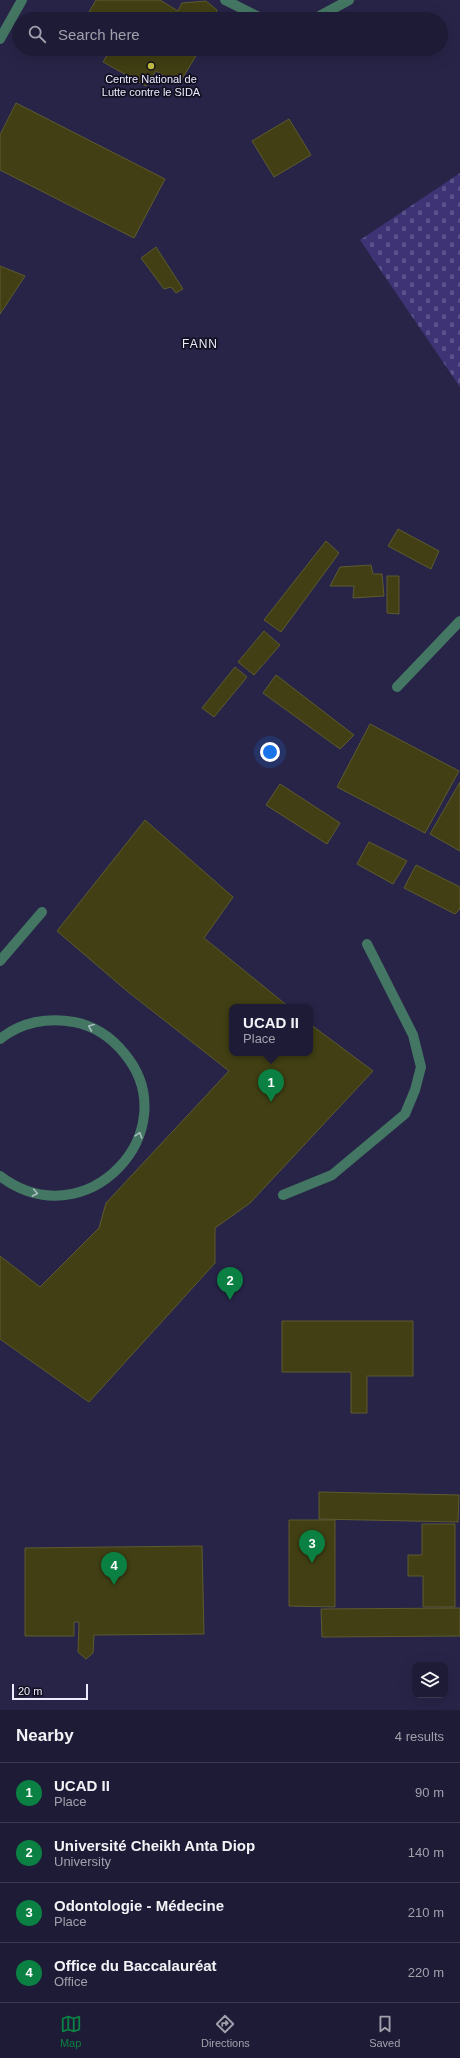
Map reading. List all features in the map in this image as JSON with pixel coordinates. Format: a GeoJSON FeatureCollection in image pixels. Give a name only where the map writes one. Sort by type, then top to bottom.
{"type":"FeatureCollection","features":[{"type":"Feature","properties":{"kind":"street"},"geometry":{"type":"LineString","coordinates":[[15,12],[22,0]]}},
{"type":"Feature","properties":{"kind":"street"},"geometry":{"type":"LineString","coordinates":[[225,0],[249,12]]}},
{"type":"Feature","properties":{"kind":"street"},"geometry":{"type":"LineString","coordinates":[[327,12],[349,0]]}},
{"type":"Feature","properties":{"kind":"street"},"geometry":{"type":"LineString","coordinates":[[0,39],[12,18]]}},
{"type":"Feature","properties":{"kind":"street"},"geometry":{"type":"LineString","coordinates":[[397,687],[460,621]]}},
{"type":"Feature","properties":{"kind":"street"},"geometry":{"type":"LineString","coordinates":[[0,961],[42,912]]}},
{"type":"Feature","properties":{"kind":"street"},"geometry":{"type":"LineString","coordinates":[[283,1195],[332,1175],[405,1114],[415,1090],[421,1067],[413,1036],[367,944]]}},
{"type":"Feature","properties":{"kind":"street"},"geometry":{"type":"LineString","coordinates":[[0,1039],[24,1025],[43,1020],[63,1020],[76,1022],[101,1031],[116,1043],[129,1059],[135,1070],[143,1095],[144,1115],[136,1143],[120,1168],[105,1181],[87,1190],[68,1195],[48,1195],[28,1192],[10,1184],[0,1176]]}},
{"type":"Feature","properties":{"kind":"green space"},"geometry":{"type":"Polygon","coordinates":[[[460,173],[460,387],[360,240],[460,173]]]}},
{"type":"Feature","properties":{"kind":"building"},"geometry":{"type":"Polygon","coordinates":[[[96,0],[160,0],[178,11],[182,3],[206,1],[217,10],[216,12],[89,12],[96,0]]]}},
{"type":"Feature","properties":{"kind":"building","name":"Centre National de Lutte contre le SIDA"},"geometry":{"type":"Polygon","coordinates":[[[107,56],[196,56],[179,84],[156,71],[146,86],[103,62],[107,56]]]}},
{"type":"Feature","properties":{"kind":"building"},"geometry":{"type":"Polygon","coordinates":[[[16,103],[165,179],[134,238],[0,170],[0,135],[16,103]]]}},
{"type":"Feature","properties":{"kind":"building"},"geometry":{"type":"Polygon","coordinates":[[[289,119],[311,155],[274,177],[252,141],[289,119]]]}},
{"type":"Feature","properties":{"kind":"building"},"geometry":{"type":"Polygon","coordinates":[[[156,247],[183,289],[176,293],[171,287],[164,289],[141,258],[156,247]]]}},
{"type":"Feature","properties":{"kind":"building"},"geometry":{"type":"Polygon","coordinates":[[[0,266],[25,276],[0,314],[0,266]]]}},
{"type":"Feature","properties":{"kind":"building"},"geometry":{"type":"Polygon","coordinates":[[[398,529],[439,551],[431,569],[388,546],[398,529]]]}},
{"type":"Feature","properties":{"kind":"building"},"geometry":{"type":"Polygon","coordinates":[[[326,541],[339,553],[281,632],[264,620],[326,541]]]}},
{"type":"Feature","properties":{"kind":"building"},"geometry":{"type":"Polygon","coordinates":[[[371,565],[373,574],[382,574],[384,596],[353,598],[354,586],[330,586],[340,567],[371,565]]]}},
{"type":"Feature","properties":{"kind":"building"},"geometry":{"type":"Polygon","coordinates":[[[387,576],[399,576],[399,614],[387,613],[387,576]]]}},
{"type":"Feature","properties":{"kind":"building"},"geometry":{"type":"Polygon","coordinates":[[[264,631],[280,645],[254,675],[238,662],[264,631]]]}},
{"type":"Feature","properties":{"kind":"building"},"geometry":{"type":"Polygon","coordinates":[[[235,667],[247,677],[214,717],[202,708],[235,667]]]}},
{"type":"Feature","properties":{"kind":"building"},"geometry":{"type":"Polygon","coordinates":[[[276,675],[354,735],[340,749],[263,693],[276,675]]]}},
{"type":"Feature","properties":{"kind":"building"},"geometry":{"type":"Polygon","coordinates":[[[370,724],[459,771],[425,833],[337,787],[370,724]]]}},
{"type":"Feature","properties":{"kind":"building"},"geometry":{"type":"Polygon","coordinates":[[[460,782],[460,851],[430,834],[460,782]]]}},
{"type":"Feature","properties":{"kind":"building"},"geometry":{"type":"Polygon","coordinates":[[[280,784],[340,823],[327,844],[266,805],[280,784]]]}},
{"type":"Feature","properties":{"kind":"building"},"geometry":{"type":"Polygon","coordinates":[[[145,820],[233,897],[204,938],[285,1004],[229,1004],[229,1056],[313,1056],[313,1026],[373,1071],[250,1203],[215,1228],[215,1263],[89,1402],[0,1339],[0,1256],[40,1287],[99,1228],[106,1203],[229,1071],[127,991],[57,931],[145,820]]]}},
{"type":"Feature","properties":{"kind":"building"},"geometry":{"type":"Polygon","coordinates":[[[369,842],[407,861],[393,884],[357,864],[369,842]]]}},
{"type":"Feature","properties":{"kind":"building"},"geometry":{"type":"Polygon","coordinates":[[[416,865],[460,887],[460,909],[455,914],[404,888],[416,865]]]}},
{"type":"Feature","properties":{"kind":"building"},"geometry":{"type":"Polygon","coordinates":[[[282,1321],[413,1321],[413,1376],[367,1376],[367,1413],[351,1413],[351,1372],[282,1372],[282,1321]]]}},
{"type":"Feature","properties":{"kind":"building"},"geometry":{"type":"Polygon","coordinates":[[[319,1492],[459,1495],[458,1522],[319,1519],[319,1492]]]}},
{"type":"Feature","properties":{"kind":"building"},"geometry":{"type":"Polygon","coordinates":[[[289,1520],[335,1520],[335,1607],[289,1606],[289,1520]]]}},
{"type":"Feature","properties":{"kind":"building"},"geometry":{"type":"Polygon","coordinates":[[[422,1524],[455,1524],[455,1607],[423,1607],[423,1576],[408,1576],[408,1555],[422,1555],[422,1524]]]}},
{"type":"Feature","properties":{"kind":"building"},"geometry":{"type":"Polygon","coordinates":[[[202,1546],[204,1634],[94,1635],[93,1653],[86,1659],[78,1652],[79,1622],[74,1622],[74,1636],[25,1636],[25,1548],[202,1546]]]}},
{"type":"Feature","properties":{"kind":"building"},"geometry":{"type":"Polygon","coordinates":[[[460,1608],[460,1636],[322,1637],[321,1609],[460,1608]]]}},
{"type":"Feature","properties":{"kind":"place","name":"Centre National de Lutte contre le SIDA"},"geometry":{"type":"Point","coordinates":[151,66]}},
{"type":"Feature","properties":{"kind":"place","name":"UCAD II"},"geometry":{"type":"Point","coordinates":[271,1102]}},
{"type":"Feature","properties":{"kind":"place","name":"Université Cheikh Anta Diop"},"geometry":{"type":"Point","coordinates":[230,1300]}},
{"type":"Feature","properties":{"kind":"place","name":"Odontologie - Médecine"},"geometry":{"type":"Point","coordinates":[312,1563]}},
{"type":"Feature","properties":{"kind":"place","name":"Office du Baccalauréat"},"geometry":{"type":"Point","coordinates":[114,1585]}},
{"type":"Feature","properties":{"kind":"district","name":"FANN"},"geometry":{"type":"Point","coordinates":[200,344]}}]}
